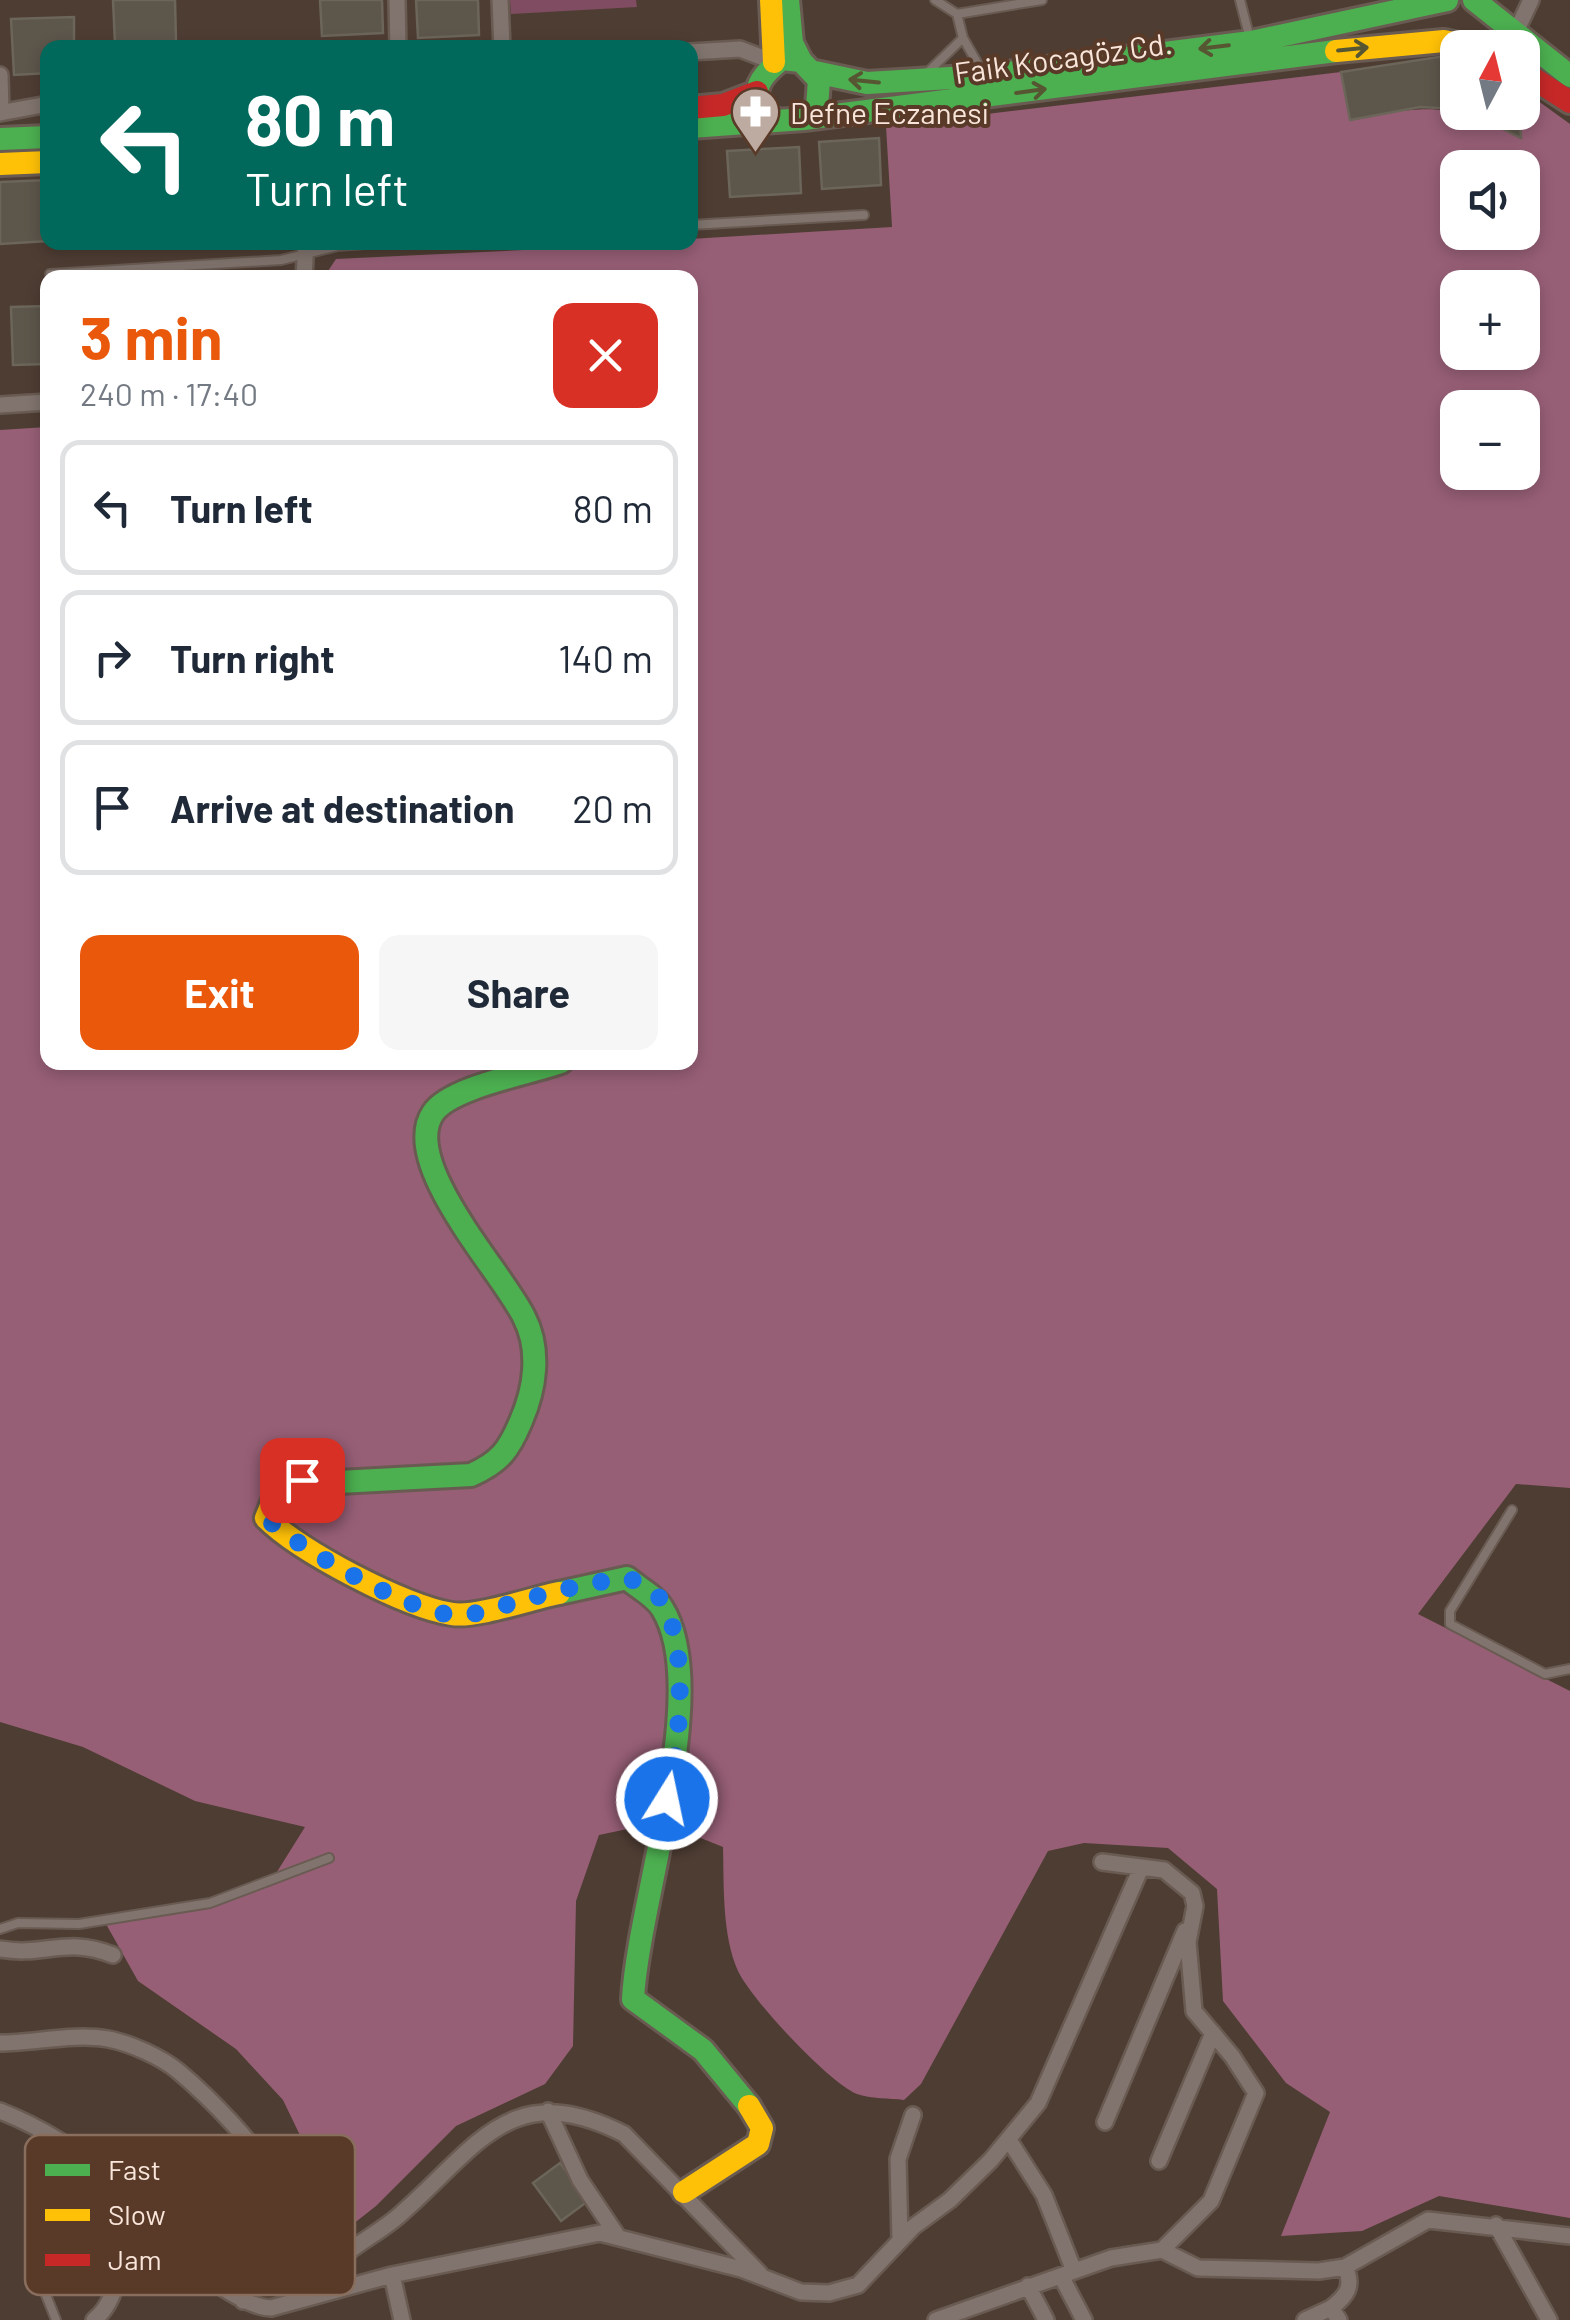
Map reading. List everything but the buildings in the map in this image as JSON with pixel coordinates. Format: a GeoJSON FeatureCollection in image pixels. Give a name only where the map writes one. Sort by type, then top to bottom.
{"type":"FeatureCollection","features":[{"type":"Feature","properties":{"kind":"street"},"geometry":{"type":"LineString","coordinates":[[396,0],[398,40]]}},
{"type":"Feature","properties":{"kind":"street"},"geometry":{"type":"LineString","coordinates":[[500,0],[502,40]]}},
{"type":"Feature","properties":{"kind":"street"},"geometry":{"type":"LineString","coordinates":[[770,0],[774,62],[761,75],[756,92],[762,110],[777,121]]}},
{"type":"Feature","properties":{"kind":"street"},"geometry":{"type":"LineString","coordinates":[[788,0],[792,43],[808,66],[820,98],[804,120]]}},
{"type":"Feature","properties":{"kind":"street"},"geometry":{"type":"LineString","coordinates":[[698,52],[740,49],[774,62],[808,66],[866,83],[984,76],[1251,42],[1449,0],[1445,30]]}},
{"type":"Feature","properties":{"kind":"street"},"geometry":{"type":"LineString","coordinates":[[1474,0],[1500,30]]}},
{"type":"Feature","properties":{"kind":"street"},"geometry":{"type":"LineString","coordinates":[[1516,30],[1531,0]]}},
{"type":"Feature","properties":{"kind":"street","name":"Faik Kocagöz Cd."},"geometry":{"type":"LineString","coordinates":[[698,126],[804,120],[1440,41]]}},
{"type":"Feature","properties":{"kind":"street"},"geometry":{"type":"LineString","coordinates":[[1540,58],[1570,76]]}},
{"type":"Feature","properties":{"kind":"street"},"geometry":{"type":"LineString","coordinates":[[0,75],[0,113],[40,106]]}},
{"type":"Feature","properties":{"kind":"street"},"geometry":{"type":"LineString","coordinates":[[1540,82],[1570,102]]}},
{"type":"Feature","properties":{"kind":"street"},"geometry":{"type":"LineString","coordinates":[[698,107],[723,105],[756,92]]}},
{"type":"Feature","properties":{"kind":"street"},"geometry":{"type":"LineString","coordinates":[[0,140],[40,138]]}},
{"type":"Feature","properties":{"kind":"street"},"geometry":{"type":"LineString","coordinates":[[0,164],[40,162]]}},
{"type":"Feature","properties":{"kind":"street"},"geometry":{"type":"LineString","coordinates":[[0,405],[40,402]]}},
{"type":"Feature","properties":{"kind":"street"},"geometry":{"type":"LineString","coordinates":[[537,1070],[454,1098],[432,1114],[426,1133],[426,1155],[446,1195],[524,1316],[532,1338],[537,1358],[528,1406],[508,1450],[494,1464],[459,1475],[302,1480],[276,1492],[266,1518],[285,1537],[380,1588],[454,1615],[627,1578],[649,1587],[664,1606],[678,1656],[681,1701],[672,1776],[642,1894],[631,1977],[633,1999],[652,2017],[692,2042],[744,2095],[762,2128],[758,2144],[684,2192]]}},
{"type":"Feature","properties":{"kind":"street"},"geometry":{"type":"LineString","coordinates":[[1102,1862],[1164,1870],[1192,1892],[1195,1906],[1188,1942],[1194,2011],[1256,2094],[1211,2201],[1162,2250]]}},
{"type":"Feature","properties":{"kind":"street"},"geometry":{"type":"LineString","coordinates":[[355,2285],[584,2234],[616,2234],[801,2292],[829,2292],[858,2285],[900,2240],[950,2200],[1010,2140],[1038,2103],[1141,1868]]}},
{"type":"Feature","properties":{"kind":"street"},"geometry":{"type":"LineString","coordinates":[[1105,2122],[1195,1906]]}},
{"type":"Feature","properties":{"kind":"street"},"geometry":{"type":"LineString","coordinates":[[0,1949],[39,1952],[72,1944],[113,1955]]}},
{"type":"Feature","properties":{"kind":"street"},"geometry":{"type":"LineString","coordinates":[[1159,2161],[1213,2033]]}},
{"type":"Feature","properties":{"kind":"street"},"geometry":{"type":"LineString","coordinates":[[0,2043],[106,2038],[127,2045],[176,2069],[239,2135]]}},
{"type":"Feature","properties":{"kind":"street"},"geometry":{"type":"LineString","coordinates":[[0,2111],[31,2123],[48,2135]]}},
{"type":"Feature","properties":{"kind":"street"},"geometry":{"type":"LineString","coordinates":[[548,2111],[580,2180],[616,2234]]}},
{"type":"Feature","properties":{"kind":"street"},"geometry":{"type":"LineString","coordinates":[[355,2248],[403,2212],[479,2139],[508,2122],[548,2111],[604,2124],[624,2134],[765,2278]]}},
{"type":"Feature","properties":{"kind":"street"},"geometry":{"type":"LineString","coordinates":[[900,2240],[898,2159],[913,2114]]}},
{"type":"Feature","properties":{"kind":"street"},"geometry":{"type":"LineString","coordinates":[[1010,2140],[1044,2194],[1084,2320]]}},
{"type":"Feature","properties":{"kind":"street"},"geometry":{"type":"LineString","coordinates":[[936,2320],[1111,2258],[1162,2250],[1198,2268],[1319,2271],[1345,2267],[1428,2220],[1570,2236]]}},
{"type":"Feature","properties":{"kind":"street"},"geometry":{"type":"LineString","coordinates":[[1496,2225],[1549,2320]]}},
{"type":"Feature","properties":{"kind":"street"},"geometry":{"type":"LineString","coordinates":[[1305,2320],[1335,2314],[1349,2291],[1351,2278],[1345,2267]]}},
{"type":"Feature","properties":{"kind":"street"},"geometry":{"type":"LineString","coordinates":[[392,2275],[402,2320]]}},
{"type":"Feature","properties":{"kind":"street"},"geometry":{"type":"LineString","coordinates":[[1028,2286],[1046,2320]]}},
{"type":"Feature","properties":{"kind":"street"},"geometry":{"type":"LineString","coordinates":[[94,2320],[109,2308],[112,2295]]}},
{"type":"Feature","properties":{"kind":"street"},"geometry":{"type":"LineString","coordinates":[[236,2295],[255,2308],[272,2308],[318,2295]]}},
{"type":"Feature","properties":{"kind":"street"},"geometry":{"type":"LineString","coordinates":[[243,2301],[245,2295]]}},
{"type":"Feature","properties":{"kind":"lane"},"geometry":{"type":"LineString","coordinates":[[935,0],[957,14],[1042,0]]}},
{"type":"Feature","properties":{"kind":"lane"},"geometry":{"type":"LineString","coordinates":[[1240,0],[1251,42]]}},
{"type":"Feature","properties":{"kind":"lane"},"geometry":{"type":"LineString","coordinates":[[957,14],[963,38],[984,76]]}},
{"type":"Feature","properties":{"kind":"lane"},"geometry":{"type":"LineString","coordinates":[[919,80],[963,38]]}},
{"type":"Feature","properties":{"kind":"lane"},"geometry":{"type":"LineString","coordinates":[[698,225],[864,215]]}},
{"type":"Feature","properties":{"kind":"lane"},"geometry":{"type":"LineString","coordinates":[[116,270],[281,260],[302,250]]}},
{"type":"Feature","properties":{"kind":"lane"},"geometry":{"type":"LineString","coordinates":[[1512,1510],[1450,1611],[1450,1624],[1465,1636],[1545,1674],[1570,1669]]}},
{"type":"Feature","properties":{"kind":"lane"},"geometry":{"type":"LineString","coordinates":[[0,1929],[18,1923],[79,1924],[210,1903],[328,1858]]}},
{"type":"Feature","properties":{"kind":"lane"},"geometry":{"type":"LineString","coordinates":[[44,2295],[56,2320]]}},
{"type":"Feature","properties":{"kind":"shaded area"},"geometry":{"type":"Polygon","coordinates":[[[510,0],[636,0],[637,7],[511,14],[510,0]]]}},
{"type":"Feature","properties":{"kind":"shaded area"},"geometry":{"type":"Polygon","coordinates":[[[1341,72],[1350,120],[1401,111],[1438,110],[1440,130],[1504,130],[1521,137],[1521,130],[1540,130],[1540,102],[1570,124],[1570,1488],[1516,1484],[1418,1614],[1570,1691],[1570,2218],[1439,2196],[1362,2231],[1281,2236],[1330,2112],[1286,2083],[1223,2001],[1217,1889],[1168,1848],[1084,1843],[1048,1851],[921,2084],[904,2100],[862,2096],[844,2087],[774,2019],[746,1984],[733,1957],[725,1910],[723,1847],[661,1822],[599,1835],[576,1901],[573,2046],[545,2084],[456,2126],[355,2222],[355,2135],[300,2135],[283,2100],[236,2049],[138,1981],[106,1924],[197,1910],[270,1883],[305,1827],[195,1801],[83,1747],[0,1722],[0,430],[40,427],[40,1070],[698,1070],[698,270],[329,270],[336,259],[523,250],[698,250],[698,239],[892,227],[886,126],[1341,72]]]}},
{"type":"Feature","properties":{"kind":"traffic: fast"},"geometry":{"type":"LineString","coordinates":[[788,0],[792,43],[801,61]]}},
{"type":"Feature","properties":{"kind":"traffic: fast"},"geometry":{"type":"LineString","coordinates":[[815,72],[867,83],[984,76],[1251,42],[1447,0]]}},
{"type":"Feature","properties":{"kind":"traffic: fast"},"geometry":{"type":"LineString","coordinates":[[1474,0],[1570,76]]}},
{"type":"Feature","properties":{"kind":"traffic: fast"},"geometry":{"type":"LineString","coordinates":[[698,126],[804,119],[1336,51]]}},
{"type":"Feature","properties":{"kind":"traffic: fast"},"geometry":{"type":"LineString","coordinates":[[777,121],[761,104],[758,89],[766,74],[782,59],[801,61],[819,80],[817,107],[804,119]]}},
{"type":"Feature","properties":{"kind":"traffic: fast"},"geometry":{"type":"LineString","coordinates":[[0,139],[40,137]]}},
{"type":"Feature","properties":{"kind":"traffic: fast"},"geometry":{"type":"LineString","coordinates":[[271,1506],[276,1492],[301,1484],[471,1475],[496,1460],[508,1447],[533,1383],[533,1343],[513,1298],[441,1188],[430,1160],[426,1134],[433,1113],[442,1104],[492,1082],[533,1070]]}},
{"type":"Feature","properties":{"kind":"traffic: fast"},"geometry":{"type":"LineString","coordinates":[[559,1593],[627,1578],[662,1608],[676,1644],[680,1689],[677,1741],[633,1999],[703,2050],[749,2106]]}},
{"type":"Feature","properties":{"kind":"traffic: slow"},"geometry":{"type":"LineString","coordinates":[[771,0],[774,62]]}},
{"type":"Feature","properties":{"kind":"traffic: slow"},"geometry":{"type":"LineString","coordinates":[[1336,51],[1440,41]]}},
{"type":"Feature","properties":{"kind":"traffic: slow"},"geometry":{"type":"LineString","coordinates":[[0,164],[40,162]]}},
{"type":"Feature","properties":{"kind":"traffic: slow"},"geometry":{"type":"LineString","coordinates":[[271,1506],[266,1518],[302,1546],[381,1589],[432,1609],[452,1614],[475,1613],[559,1593]]}},
{"type":"Feature","properties":{"kind":"traffic: slow"},"geometry":{"type":"LineString","coordinates":[[684,2192],[758,2144],[762,2128],[749,2106]]}},
{"type":"Feature","properties":{"kind":"traffic: jam"},"geometry":{"type":"LineString","coordinates":[[1540,83],[1570,102]]}},
{"type":"Feature","properties":{"kind":"traffic: jam"},"geometry":{"type":"LineString","coordinates":[[698,107],[723,105],[757,92]]}},
{"type":"Feature","properties":{"kind":"place","name":"Defne Eczanesi"},"geometry":{"type":"Point","coordinates":[755,154]}},
{"type":"Feature","properties":{"kind":"route"},"geometry":{"type":"LineString","coordinates":[[302,1480],[276,1492],[268,1505],[266,1518],[285,1537],[380,1588],[432,1609],[454,1615],[486,1610],[627,1578],[649,1587],[664,1606],[678,1656],[681,1701],[667,1799]]}}]}
